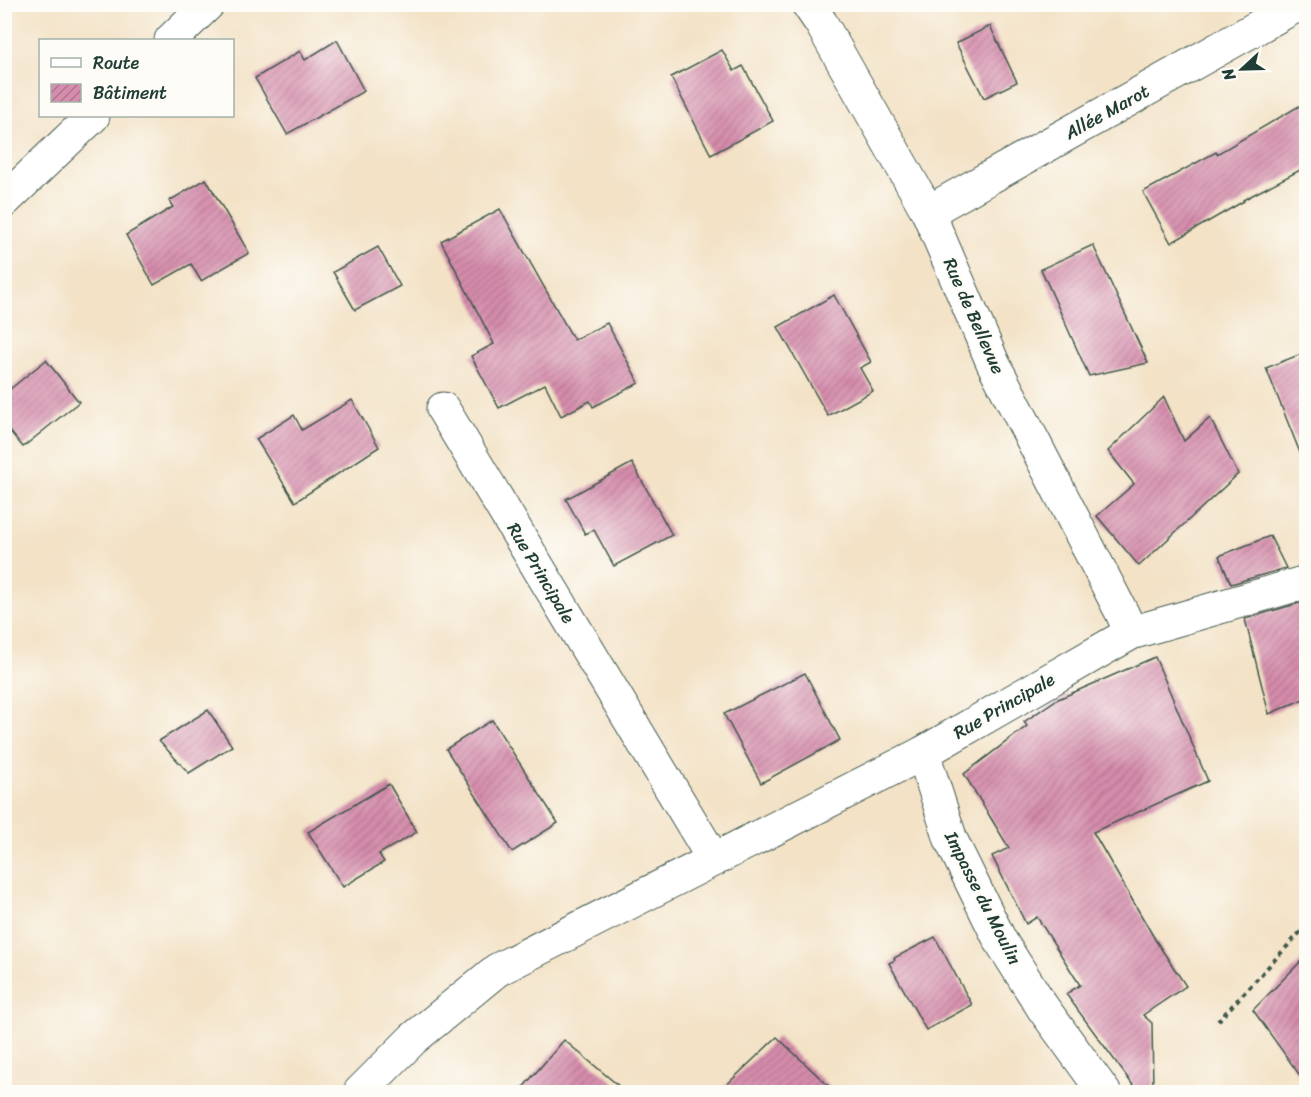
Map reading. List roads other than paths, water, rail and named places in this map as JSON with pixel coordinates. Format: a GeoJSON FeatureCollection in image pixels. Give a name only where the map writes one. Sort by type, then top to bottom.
{"type":"FeatureCollection","features":[{"type":"Feature","properties":{"kind":"street"},"geometry":{"type":"LineString","coordinates":[[172,39],[208,4]]}},
{"type":"Feature","properties":{"kind":"street","name":"Rue de Bellevue"},"geometry":{"type":"LineString","coordinates":[[808,4],[928,212],[993,363],[1131,633]]}},
{"type":"Feature","properties":{"kind":"street","name":"Allée Marot"},"geometry":{"type":"LineString","coordinates":[[928,212],[1288,7]]}},
{"type":"Feature","properties":{"kind":"street"},"geometry":{"type":"LineString","coordinates":[[4,201],[92,117]]}},
{"type":"Feature","properties":{"kind":"street","name":"Rue Principale"},"geometry":{"type":"LineString","coordinates":[[443,409],[714,860]]}},
{"type":"Feature","properties":{"kind":"street","name":"Rue Principale"},"geometry":{"type":"LineString","coordinates":[[360,1092],[413,1038],[497,970],[923,753],[1131,633],[1306,582]]}},
{"type":"Feature","properties":{"kind":"street","name":"Impasse du Moulin"},"geometry":{"type":"LineString","coordinates":[[923,753],[951,840],[1000,940],[1043,1008],[1104,1092]]}}]}
